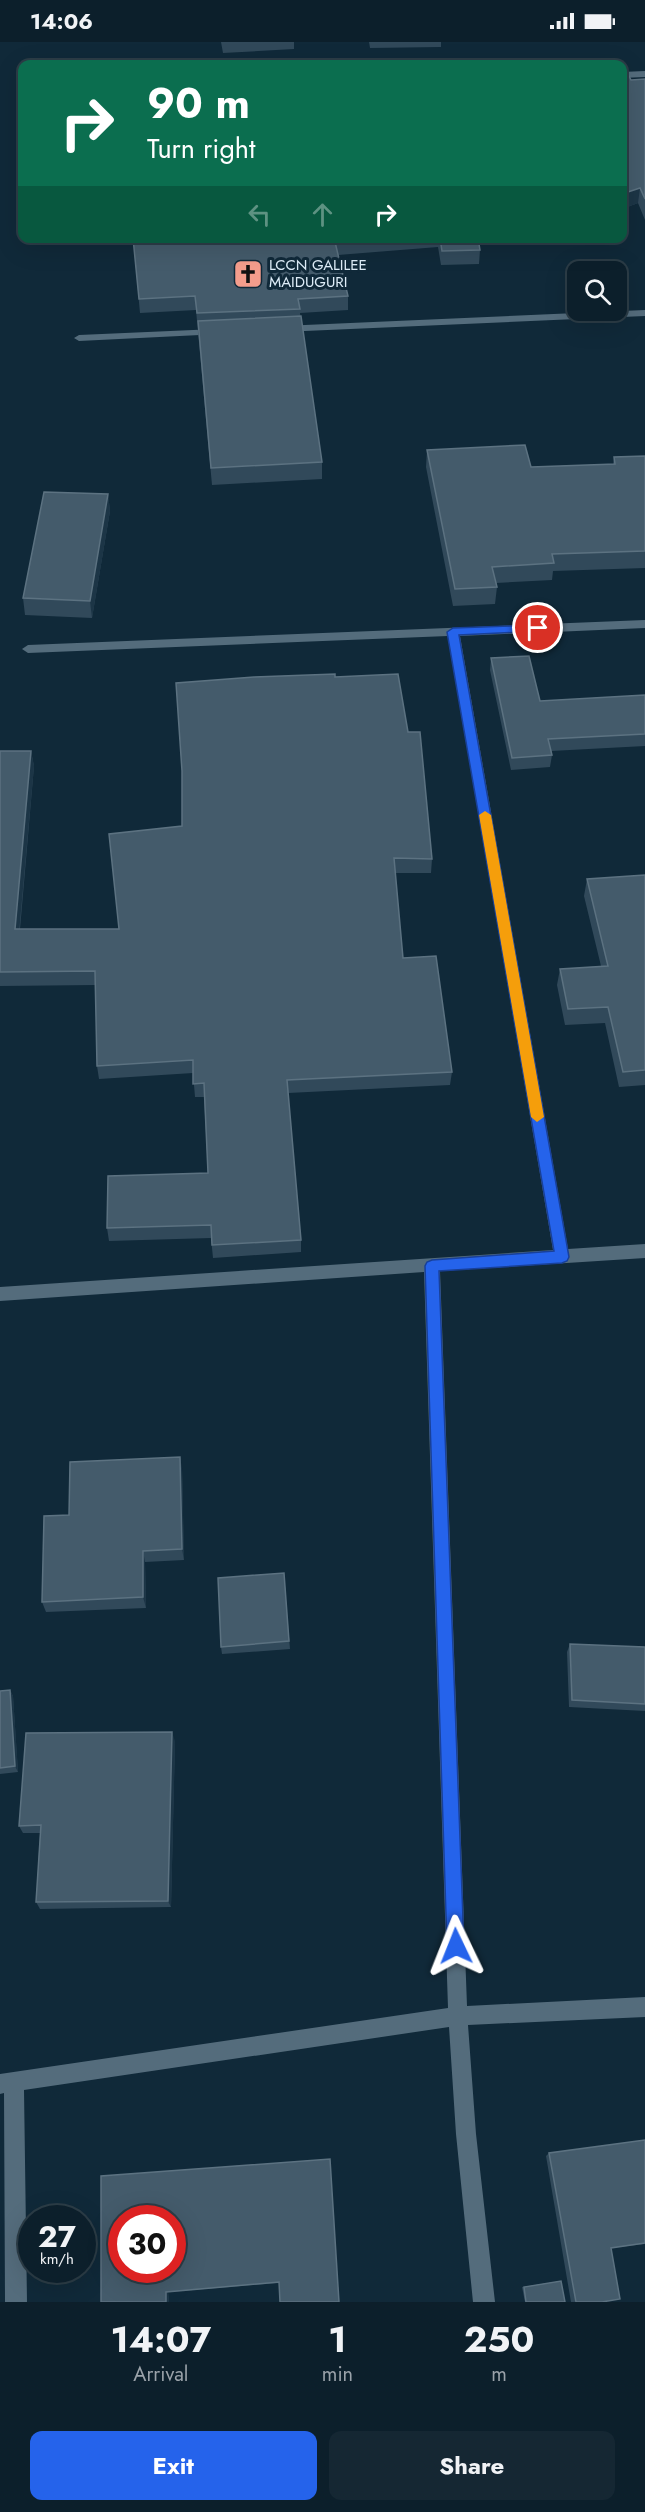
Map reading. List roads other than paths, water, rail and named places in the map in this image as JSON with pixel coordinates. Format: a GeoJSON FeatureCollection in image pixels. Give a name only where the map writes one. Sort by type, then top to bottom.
{"type":"FeatureCollection","features":[{"type":"Feature","properties":{"kind":"street"},"geometry":{"type":"LineString","coordinates":[[627,75],[645,74]]}},
{"type":"Feature","properties":{"kind":"street"},"geometry":{"type":"LineString","coordinates":[[267,329],[645,313]]}},
{"type":"Feature","properties":{"kind":"street"},"geometry":{"type":"LineString","coordinates":[[79,338],[232,331]]}},
{"type":"Feature","properties":{"kind":"street"},"geometry":{"type":"LineString","coordinates":[[28,649],[645,624]]}},
{"type":"Feature","properties":{"kind":"street"},"geometry":{"type":"LineString","coordinates":[[453,632],[562,1257]]}},
{"type":"Feature","properties":{"kind":"street"},"geometry":{"type":"LineString","coordinates":[[0,1294],[645,1251]]}},
{"type":"Feature","properties":{"kind":"street"},"geometry":{"type":"LineString","coordinates":[[432,1266],[458,2016],[466,2134],[484,2302]]}},
{"type":"Feature","properties":{"kind":"street"},"geometry":{"type":"LineString","coordinates":[[16,2302],[7,2084],[458,2016],[645,2007]]}},
{"type":"Feature","properties":{"kind":"place","name":"LCCN GALILEE MAIDUGURI"},"geometry":{"type":"Point","coordinates":[248,274]}}]}
